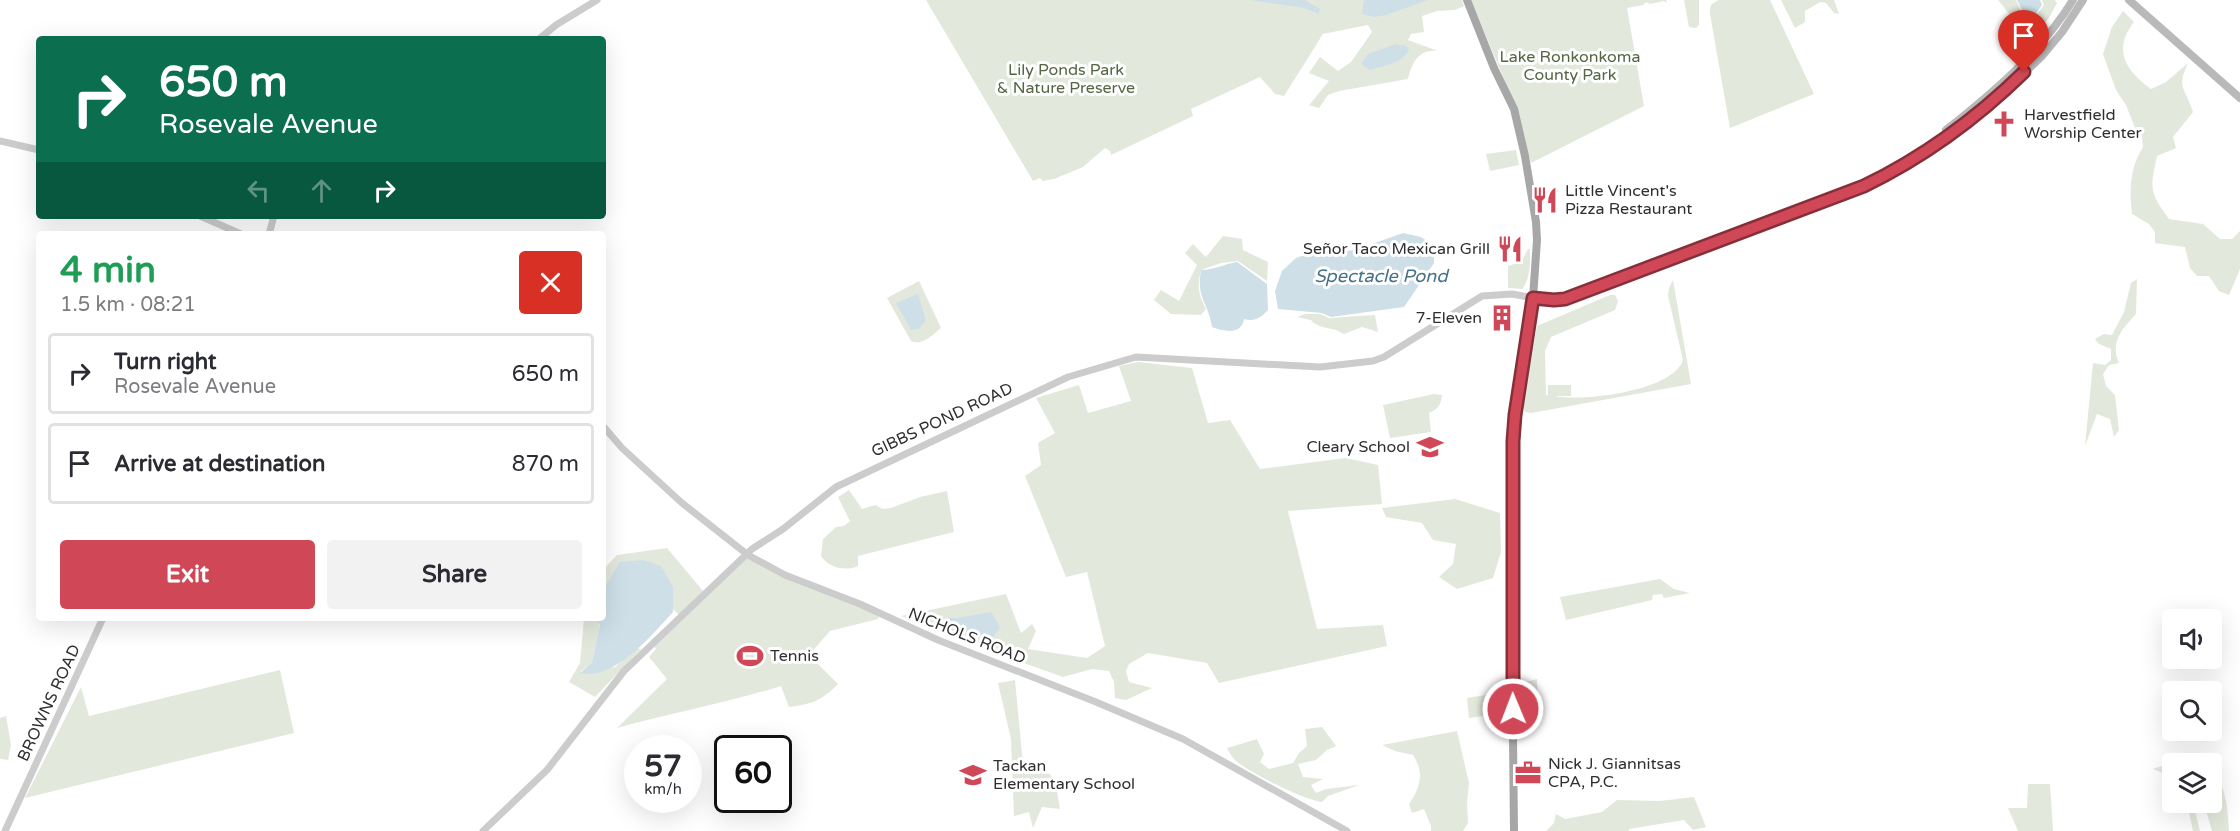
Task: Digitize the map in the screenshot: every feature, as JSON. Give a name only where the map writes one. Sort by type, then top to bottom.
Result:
[{"type":"main road","points":[[1467,0],[1494,68],[1514,109],[1536,222],[1533,298],[1513,441],[1514,831]]},
{"type":"main road","points":[[1923,151],[1929,143],[1988,96],[2036,50],[2073,0]]},
{"type":"main road","points":[[1533,298],[1565,299],[1864,186],[1962,125],[2007,89],[2042,56],[2066,27],[2083,0]]},
{"type":"main road","points":[[2129,0],[2240,98]]},
{"type":"street","points":[[543,36],[564,19],[597,0]]},
{"type":"street","points":[[0,141],[36,149]]},
{"type":"street","points":[[207,219],[234,231]]},
{"type":"street","name":"GIBBS POND ROAD","points":[[483,831],[547,770],[615,680],[752,549],[783,529],[837,487],[1068,377],[1136,357],[1320,367],[1372,362],[1384,357],[1482,296],[1512,294],[1533,298]]},
{"type":"street","name":"NICHOLS ROAD","points":[[606,429],[622,448],[682,503],[748,555],[785,575],[860,604],[938,640],[1183,739],[1347,831]]},
{"type":"street","name":"BROWNS ROAD","points":[[5,831],[102,621]]},
{"type":"green space","name":"Lily Ponds Park & Nature Preserve","points":[[926,0],[1462,0],[1464,6],[1455,10],[1437,11],[1422,16],[1424,32],[1411,34],[1408,40],[1438,51],[1425,52],[1417,58],[1408,79],[1339,91],[1328,95],[1319,108],[1309,105],[1329,81],[1309,73],[1320,57],[1338,71],[1351,62],[1372,32],[1368,25],[1323,34],[1284,96],[1275,94],[1260,77],[1191,109],[1193,116],[1111,155],[1110,151],[1105,148],[1083,167],[1054,179],[1043,181],[1040,178],[1033,181]]},
{"type":"green space","name":"Lake Ronkonkoma County Park","points":[[1471,0],[1666,0],[1667,3],[1664,1],[1650,4],[1646,2],[1643,5],[1627,8],[1644,106],[1531,163],[1511,96]]},
{"type":"green space","points":[[1684,0],[1699,0],[1699,25],[1696,28],[1689,27]]},
{"type":"green space","points":[[1719,0],[1770,0],[1814,94],[1730,128],[1710,14],[1710,8],[1714,2]]},
{"type":"green space","points":[[1781,0],[1834,0],[1839,14],[1834,13],[1826,3],[1820,2],[1805,11],[1805,22],[1795,28]]},
{"type":"green space","points":[[1998,0],[2016,0],[2022,13],[2031,18],[2035,17],[2044,5],[2042,0],[2055,0],[2057,3],[2042,26],[2041,35],[2034,39],[2021,29]]},
{"type":"green space","points":[[2123,11],[2134,22],[2124,42],[2125,59],[2142,82],[2151,89],[2166,82],[2188,63],[2182,83],[2193,112],[2173,137],[2176,148],[2157,156],[2153,189],[2169,219],[2203,224],[2220,239],[2232,239],[2240,231],[2240,269],[2229,295],[2219,291],[2209,276],[2197,276],[2190,268],[2185,247],[2155,243],[2155,232],[2149,224],[2132,214],[2131,179],[2135,163],[2143,147],[2142,136],[2135,128],[2126,105],[2116,90],[2103,54],[2112,27]]},
{"type":"green space","points":[[1516,150],[1519,165],[1490,171],[1486,154]]},
{"type":"green space","points":[[1223,236],[1242,239],[1243,250],[1268,262],[1267,281],[1238,261],[1221,263],[1201,270],[1199,290],[1206,309],[1201,315],[1171,314],[1154,300],[1161,290],[1179,301],[1197,265],[1185,253],[1193,244],[1206,257]]},
{"type":"green space","points":[[1530,249],[1529,270],[1525,285],[1522,289],[1508,288],[1508,266],[1521,262]]},
{"type":"green space","points":[[2137,279],[2136,314],[2122,331],[2117,342],[2119,363],[2109,365],[2103,374],[2106,386],[2115,395],[2119,430],[2114,437],[2110,419],[2097,414],[2085,446],[2093,363],[2105,365],[2111,360],[2111,349],[2099,344],[2095,339],[2104,334],[2112,335],[2124,312],[2131,283]]},
{"type":"green space","points":[[1673,280],[1691,384],[1531,413],[1525,412],[1523,406],[1537,326],[1610,295],[1615,295],[1618,301],[1615,310],[1551,337],[1545,351],[1546,395],[1548,395],[1548,385],[1571,385],[1571,396],[1555,396],[1585,397],[1626,392],[1663,380],[1676,371],[1683,360],[1668,296]]},
{"type":"green space","points":[[919,281],[941,328],[927,339],[915,342],[911,341],[887,298]]},
{"type":"green space","points":[[1305,314],[1320,314],[1329,318],[1375,315],[1378,332],[1362,327],[1344,334],[1318,325],[1311,320],[1297,317]]},
{"type":"green space","points":[[1138,362],[1192,368],[1208,423],[1230,420],[1260,469],[1346,458],[1378,465],[1382,504],[1288,511],[1317,629],[1383,625],[1387,646],[1219,683],[1207,663],[1148,653],[1129,664],[1126,671],[1129,682],[1152,688],[1126,700],[1115,698],[1114,682],[1109,671],[1092,669],[1063,677],[1021,662],[1023,655],[1015,647],[996,650],[901,616],[1006,594],[1021,633],[1032,624],[1036,631],[1028,649],[1087,658],[1105,646],[1087,572],[1066,577],[1025,476],[1041,465],[1038,443],[1055,433],[1036,398],[1079,385],[1088,413],[1131,401],[1119,366]],"holes":[[[927,618],[957,618],[991,640]]]},
{"type":"green space","points":[[1434,394],[1442,395],[1439,406],[1429,413],[1431,432],[1390,438],[1383,405]]},
{"type":"green space","points":[[849,490],[862,509],[875,505],[883,509],[891,508],[920,497],[947,491],[954,532],[858,556],[858,566],[853,568],[832,566],[821,556],[823,539],[836,527],[844,526],[850,521],[838,497]]},
{"type":"green space","points":[[1455,499],[1500,513],[1501,552],[1493,578],[1457,589],[1439,577],[1453,564],[1456,544],[1433,540],[1422,523],[1386,517],[1382,508]]},
{"type":"green space","points":[[667,548],[703,591],[679,615],[673,609],[673,587],[606,586],[606,567],[617,555]]},
{"type":"green space","points":[[748,555],[880,614],[878,619],[830,631],[809,655],[838,684],[821,698],[804,705],[789,707],[781,686],[617,728],[667,679],[649,657],[656,649],[653,645]]},
{"type":"green space","points":[[1660,579],[1674,589],[1690,593],[1664,598],[1662,594],[1653,595],[1652,600],[1566,620],[1560,597]]},
{"type":"green space","points":[[584,621],[597,621],[600,625],[592,662],[580,672],[615,667],[637,648],[641,649],[595,697],[569,682],[580,663]]},
{"type":"green space","points":[[280,670],[294,733],[25,798],[81,687],[89,716]]},
{"type":"green space","points":[[1537,679],[1538,700],[1518,705],[1518,684]]},
{"type":"green space","points":[[1015,680],[1022,755],[1029,772],[1050,774],[1056,786],[1060,809],[1042,807],[1033,828],[1029,812],[1014,816],[1011,739],[998,683]]},
{"type":"green space","points":[[1505,692],[1504,713],[1469,718],[1467,698]]},
{"type":"green space","points":[[6,716],[11,745],[8,760],[0,759],[0,718]]},
{"type":"green space","points":[[1322,727],[1336,746],[1327,750],[1316,760],[1298,764],[1303,777],[1323,779],[1311,785],[1316,793],[1326,789],[1359,785],[1328,796],[1322,802],[1290,791],[1252,771],[1235,760],[1227,748],[1257,739],[1264,754],[1260,762],[1269,769],[1293,763],[1307,746],[1305,729]]},
{"type":"green space","points":[[1457,731],[1469,783],[1468,823],[1463,831],[1431,831],[1424,809],[1412,813],[1409,804],[1420,780],[1417,762],[1413,755],[1382,745]]},
{"type":"green space","points":[[2162,766],[2162,773],[2153,769]]},
{"type":"green space","points":[[2028,784],[2050,784],[2053,831],[2018,831],[2008,808],[2027,808]]},
{"type":"green space","points":[[2222,786],[2227,806],[2229,831],[2212,831],[2207,813],[2222,813]]},
{"type":"green space","points":[[1694,797],[1706,827],[1693,830],[1684,820],[1629,829],[1629,831],[1546,831],[1554,823],[1556,814],[1565,819],[1602,812],[1617,800],[1660,801]]},
{"type":"green space","points":[[2189,813],[2196,813],[2200,831],[2193,831]]},
{"type":"water","points":[[1250,0],[1305,0],[1320,9],[1319,14],[1304,8]]},
{"type":"water","points":[[1364,0],[1428,0],[1374,17],[1362,14]]},
{"type":"water","points":[[2017,0],[2040,0],[2042,5],[2031,17],[2023,12]]},
{"type":"water","points":[[1396,44],[1409,49],[1403,58],[1370,70],[1363,66],[1362,62],[1368,54]]},
{"type":"water","name":"Spectacle Pond","points":[[1403,233],[1421,237],[1434,246],[1434,263],[1404,307],[1331,317],[1322,313],[1278,309],[1275,291],[1282,271],[1296,258],[1321,249],[1335,252],[1355,250]]},
{"type":"water","name":"Spectacle Pond","points":[[1237,262],[1267,284],[1268,310],[1257,319],[1244,319],[1239,328],[1235,330],[1226,331],[1212,327],[1201,294],[1201,270]]},
{"type":"water","points":[[918,294],[926,320],[919,329],[911,330],[896,303]]},
{"type":"water","points":[[643,560],[661,566],[673,587],[673,612],[643,644],[619,663],[593,674],[580,673],[592,662],[600,625],[597,621],[606,621],[606,585],[620,562]]},
{"type":"water","points":[[991,612],[1000,627],[991,640],[925,618],[957,618]]},
{"type":"place","name":"Harvestfield Worship Center","points":[[2004,124]]},
{"type":"place","name":"Little Vincent's Pizza Restaurant","points":[[1545,200]]},
{"type":"place","name":"Señor Taco Mexican Grill","points":[[1510,249]]},
{"type":"place","name":"7-Eleven","points":[[1502,318]]},
{"type":"place","name":"Cleary School","points":[[1430,447]]},
{"type":"place","name":"Tennis","points":[[750,656]]},
{"type":"place","name":"Nick J. Giannitsas CPA, P.C.","points":[[1528,773]]},
{"type":"place","name":"Tackan Elementary School","points":[[973,775]]},
{"type":"route","points":[[1513,709],[1513,441],[1533,298],[1565,299],[1746,231],[1831,196],[1864,186],[1962,125],[2007,89],[2024,72]]}]
